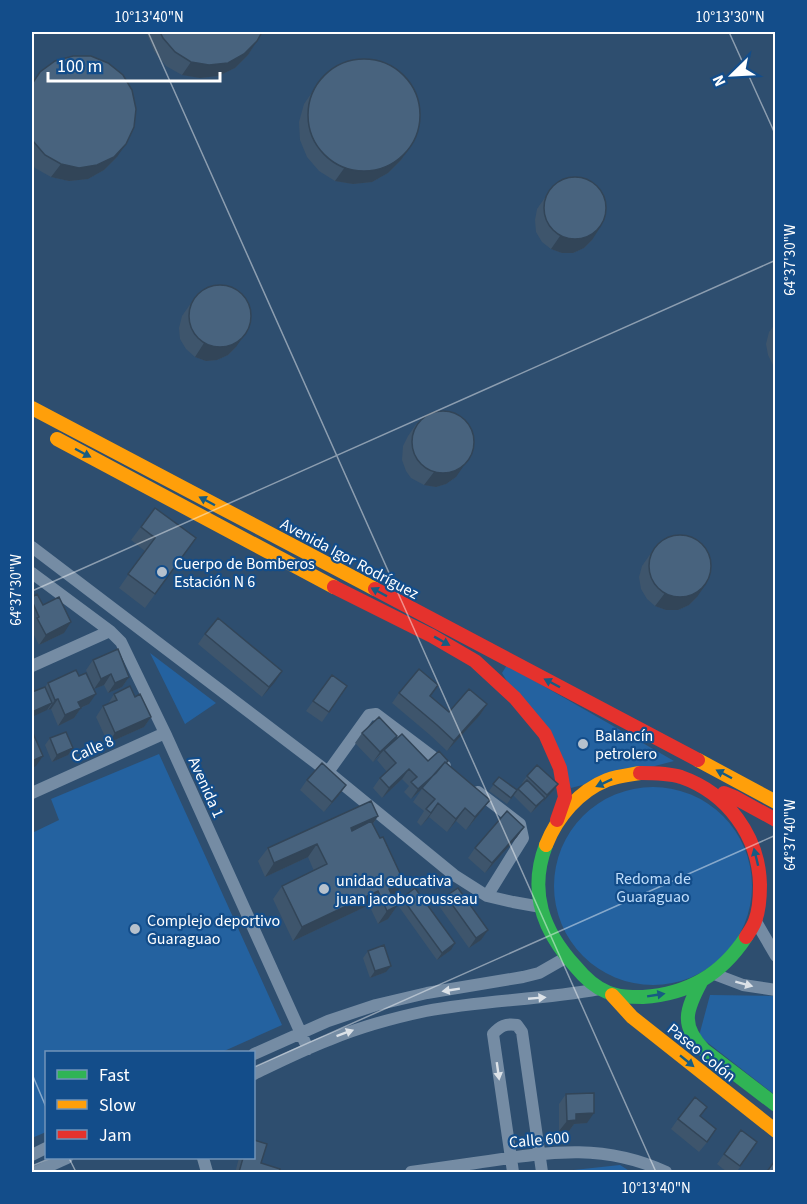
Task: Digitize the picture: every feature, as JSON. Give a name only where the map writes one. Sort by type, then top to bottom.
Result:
[{"type":"main road","name":"Avenida Igor Rodríguez","points":[[32,408],[776,802]]},
{"type":"main road","name":"Avenida Igor Rodríguez","points":[[42,431],[432,636],[474,661],[507,690],[545,734],[560,768],[563,781],[565,797],[557,822]]},
{"type":"main road","name":"Avenida Igor Rodríguez","points":[[654,737],[684,765],[701,785]]},
{"type":"main road","points":[[701,785],[720,798],[734,812],[746,829],[754,848],[759,868],[760,889],[756,915],[742,945],[714,974],[686,989],[653,997],[635,998],[612,995],[599,989],[582,975],[553,939],[541,907],[539,878],[541,858],[547,839],[569,806],[584,793],[620,776],[640,772],[660,773],[680,777],[734,797],[776,820]]},
{"type":"main road","points":[[756,915],[772,897]]},
{"type":"main road","name":"Paseo Colón","points":[[701,982],[687,1013],[692,1036],[703,1051],[776,1105]]},
{"type":"main road","name":"Paseo Colón","points":[[612,995],[632,1017],[776,1131]]},
{"type":"street","points":[[32,547],[328,772],[454,875],[486,896],[541,907]]},
{"type":"street","name":"Avenida 1","points":[[32,573],[110,631],[121,642],[165,733],[308,1049]]},
{"type":"street","points":[[32,666],[110,631]]},
{"type":"street","points":[[328,772],[369,715],[376,714],[520,824],[523,838],[486,896]]},
{"type":"street","name":"Calle 8","points":[[32,793],[165,733]]},
{"type":"street","points":[[756,915],[776,956]]},
{"type":"street","points":[[255,1054],[328,1021],[376,1005],[427,993],[539,973],[567,957]]},
{"type":"street","points":[[714,974],[743,985],[776,990]]},
{"type":"street","points":[[255,1074],[364,1027],[426,1011],[599,989]]},
{"type":"street","points":[[513,1173],[493,1034],[506,1024],[517,1025],[522,1032],[542,1173]]},
{"type":"street","name":"Calle 600","points":[[411,1173],[558,1152],[614,1155],[647,1164],[666,1173]]},
{"type":"street","points":[[36,1173],[65,1159]]},
{"type":"green space","points":[[150,653],[216,703],[185,724]]},
{"type":"green space","points":[[507,665],[674,761],[571,788],[502,673]]},
{"type":"green space","name":"Complejo deportivo Guaraguao","points":[[159,754],[282,1025],[224,1051],[45,1051],[45,1132],[32,1138],[32,833],[59,820],[51,799]]},
{"type":"green space","name":"Redoma de Guaraguao","points":[[643,787],[663,787],[691,794],[716,809],[730,823],[745,848],[752,876],[752,896],[745,924],[730,949],[716,963],[682,981],[663,985],[643,985],[615,978],[590,963],[576,949],[558,915],[554,896],[554,876],[561,848],[576,823],[590,809],[624,791]]},
{"type":"green space","points":[[710,995],[775,996],[775,1095],[699,1036]]},
{"type":"green space","points":[[620,1165],[631,1172],[555,1172]]},
{"type":"building","points":[[160,32],[262,32],[257,41],[244,54],[228,63],[209,65],[191,62],[175,52]]},
{"type":"building","points":[[73,56],[91,56],[108,63],[123,75],[132,90],[136,109],[134,127],[126,144],[114,157],[97,165],[79,168],[61,164],[45,155],[32,138],[32,84],[40,72],[55,61]]},
{"type":"building","points":[[364,59],[385,63],[403,76],[416,94],[420,115],[416,136],[403,154],[385,167],[364,171],[343,167],[325,154],[312,136],[308,115],[312,94],[325,76],[343,63]]},
{"type":"building","points":[[569,177],[581,177],[597,186],[604,196],[606,208],[604,220],[597,230],[581,239],[569,239],[558,234],[549,225],[544,214],[544,202],[549,191],[558,182]]},
{"type":"building","points":[[214,285],[226,285],[242,294],[249,304],[251,316],[249,328],[242,338],[226,347],[214,347],[203,342],[194,333],[189,322],[189,310],[194,299],[203,290]]},
{"type":"building","points":[[443,411],[455,413],[465,420],[472,430],[474,442],[472,454],[465,464],[455,471],[443,473],[431,471],[421,464],[414,454],[412,442],[414,430],[421,420],[431,413]]},
{"type":"building","points":[[155,508],[196,538],[155,594],[128,574],[155,538],[141,527]]},
{"type":"building","points":[[674,535],[686,535],[702,544],[709,554],[711,566],[709,578],[702,588],[686,597],[674,597],[663,592],[654,583],[649,572],[649,560],[654,549],[663,540]]},
{"type":"building","points":[[37,594],[43,605],[59,597],[71,622],[46,635],[37,618],[39,617],[32,601],[32,597]]},
{"type":"building","points":[[218,618],[282,671],[269,687],[205,634]]},
{"type":"building","points":[[118,649],[129,677],[115,683],[111,674],[101,679],[93,660]]},
{"type":"building","points":[[419,669],[438,685],[430,696],[449,712],[469,689],[487,704],[454,741],[399,693]]},
{"type":"building","points":[[76,670],[79,676],[86,673],[96,694],[78,702],[81,708],[65,715],[48,683]]},
{"type":"building","points":[[332,675],[347,686],[329,712],[313,701]]},
{"type":"building","points":[[130,686],[135,697],[140,694],[151,717],[115,733],[103,706],[117,700],[114,694]]},
{"type":"building","points":[[45,687],[52,703],[32,712],[32,692]]},
{"type":"building","points":[[379,717],[397,736],[380,752],[362,733]]},
{"type":"building","points":[[32,731],[43,756],[32,761]]},
{"type":"building","points":[[66,732],[73,748],[57,755],[50,738]]},
{"type":"building","points":[[402,734],[428,761],[439,751],[448,761],[418,789],[411,782],[417,777],[409,769],[389,788],[380,778],[396,763],[384,750]]},
{"type":"building","points":[[445,762],[490,800],[475,817],[465,808],[456,819],[438,803],[431,813],[426,809],[435,799],[422,788]]},
{"type":"building","points":[[322,763],[346,785],[332,802],[307,780]]},
{"type":"building","points":[[537,765],[558,784],[547,795],[527,776]]},
{"type":"building","points":[[499,777],[517,790],[511,798],[493,784]]},
{"type":"building","points":[[527,780],[545,798],[536,806],[518,789]]},
{"type":"building","points":[[371,801],[378,816],[351,828],[352,831],[371,821],[380,838],[383,837],[404,882],[389,889],[397,906],[387,911],[378,891],[302,927],[282,886],[327,864],[317,844],[274,863],[268,848]]},
{"type":"building","points":[[507,811],[524,827],[492,863],[475,848]]},
{"type":"building","points":[[415,888],[455,943],[442,953],[402,898]]},
{"type":"building","points":[[458,888],[488,930],[476,938],[446,896]]},
{"type":"building","points":[[384,945],[391,966],[375,971],[368,951]]},
{"type":"building","points":[[594,1093],[594,1113],[576,1114],[576,1120],[567,1121],[566,1094]]},
{"type":"building","points":[[695,1097],[707,1107],[700,1116],[716,1129],[707,1142],[678,1119]]},
{"type":"building","points":[[741,1130],[757,1142],[740,1166],[724,1154]]},
{"type":"building","points":[[255,1140],[267,1144],[261,1163],[280,1169],[279,1173],[239,1172],[243,1159],[255,1159]]},
{"type":"building","points":[[776,1159],[776,1173],[766,1173]]},
{"type":"traffic: fast","points":[[546,845],[538,879],[539,895],[547,925],[554,939],[578,970],[602,990],[620,996],[643,997],[675,992],[689,987],[726,962],[746,937]]},
{"type":"traffic: fast","points":[[701,982],[689,1009],[691,1033],[704,1050],[776,1105]]},
{"type":"traffic: slow","points":[[32,408],[375,589]]},
{"type":"traffic: slow","points":[[57,439],[334,587]]},
{"type":"traffic: slow","points":[[698,760],[776,802]]},
{"type":"traffic: slow","points":[[546,845],[563,815],[587,791],[607,780],[640,773]]},
{"type":"traffic: slow","points":[[612,995],[632,1017],[776,1131]]},
{"type":"traffic: jam","points":[[334,587],[432,636],[475,661],[515,698],[545,734],[560,768],[565,797],[557,820]]},
{"type":"traffic: jam","points":[[375,589],[698,760]]},
{"type":"traffic: jam","points":[[640,773],[676,776],[698,784],[726,805],[747,834],[754,850],[760,885],[756,917],[746,937]]},
{"type":"traffic: jam","points":[[724,793],[776,820]]},
{"type":"place","name":"Cuerpo de Bomberos Estación N 6","points":[[162,572]]},
{"type":"place","name":"Balancín petrolero","points":[[583,744]]},
{"type":"place","name":"unidad educativa juan jacobo rousseau","points":[[324,889]]},
{"type":"place","name":"Complejo deportivo Guaraguao","points":[[135,929]]}]
